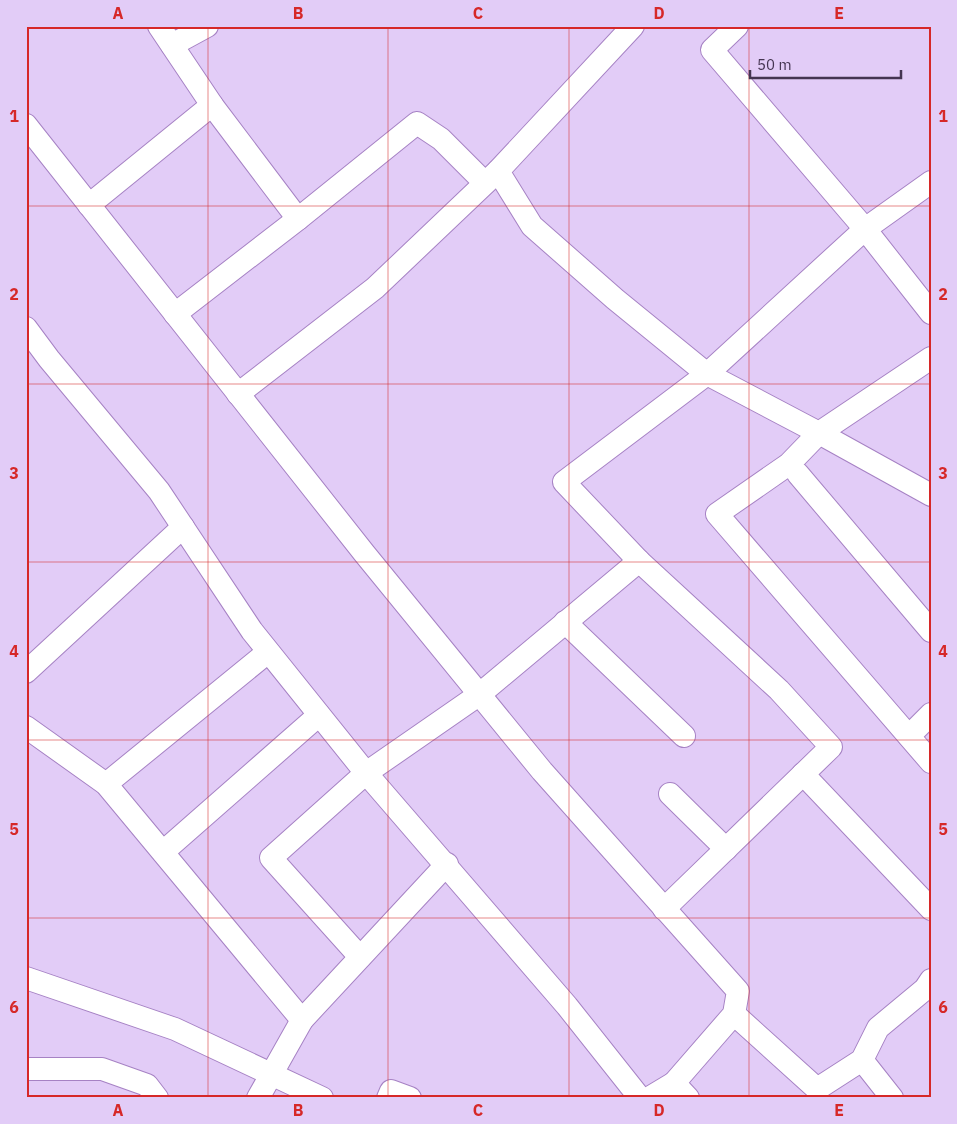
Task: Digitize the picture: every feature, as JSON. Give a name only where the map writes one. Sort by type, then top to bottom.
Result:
[{"type":"street","points":[[159,26],[212,105],[298,219]]},
{"type":"street","points":[[172,45],[207,26]]},
{"type":"street","points":[[737,26],[712,50],[865,229],[931,312]]},
{"type":"street","points":[[238,394],[375,288],[491,177],[628,28]]},
{"type":"street","points":[[89,205],[212,105]]},
{"type":"street","points":[[175,314],[298,219],[417,123],[491,177],[532,226],[615,299],[707,374],[931,495]]},
{"type":"street","points":[[26,125],[238,394],[542,771],[738,991],[734,1014],[681,1090],[650,1098]]},
{"type":"street","points":[[664,909],[831,747],[779,690],[639,560],[564,482],[707,374],[865,229],[931,182]]},
{"type":"street","points":[[26,328],[49,359],[159,492],[268,652],[366,773],[447,864],[567,1006],[640,1098]]},
{"type":"street","points":[[931,358],[819,433],[789,464],[717,514],[931,762]]},
{"type":"street","points":[[798,474],[931,631]]},
{"type":"street","points":[[26,672],[182,527]]},
{"type":"street","points":[[360,957],[271,858],[366,773],[480,694],[639,560]]},
{"type":"street","points":[[565,622],[684,736]]},
{"type":"street","points":[[106,784],[268,652]]},
{"type":"street","points":[[908,736],[931,714]]},
{"type":"street","points":[[163,852],[319,715]]},
{"type":"street","points":[[26,727],[106,784],[302,1020]]},
{"type":"street","points":[[803,774],[931,909]]},
{"type":"street","points":[[670,794],[726,849]]},
{"type":"street","points":[[258,1098],[302,1020],[447,864]]},
{"type":"street","points":[[26,978],[175,1029],[273,1073],[322,1098]]},
{"type":"street","points":[[734,1014],[817,1088],[862,1060],[878,1028],[929,987]]},
{"type":"street","points":[[862,1060],[892,1098]]},
{"type":"street","points":[[26,1068],[102,1070],[147,1086],[157,1098]]},
{"type":"street","points":[[388,1098],[391,1091],[410,1098]]}]
